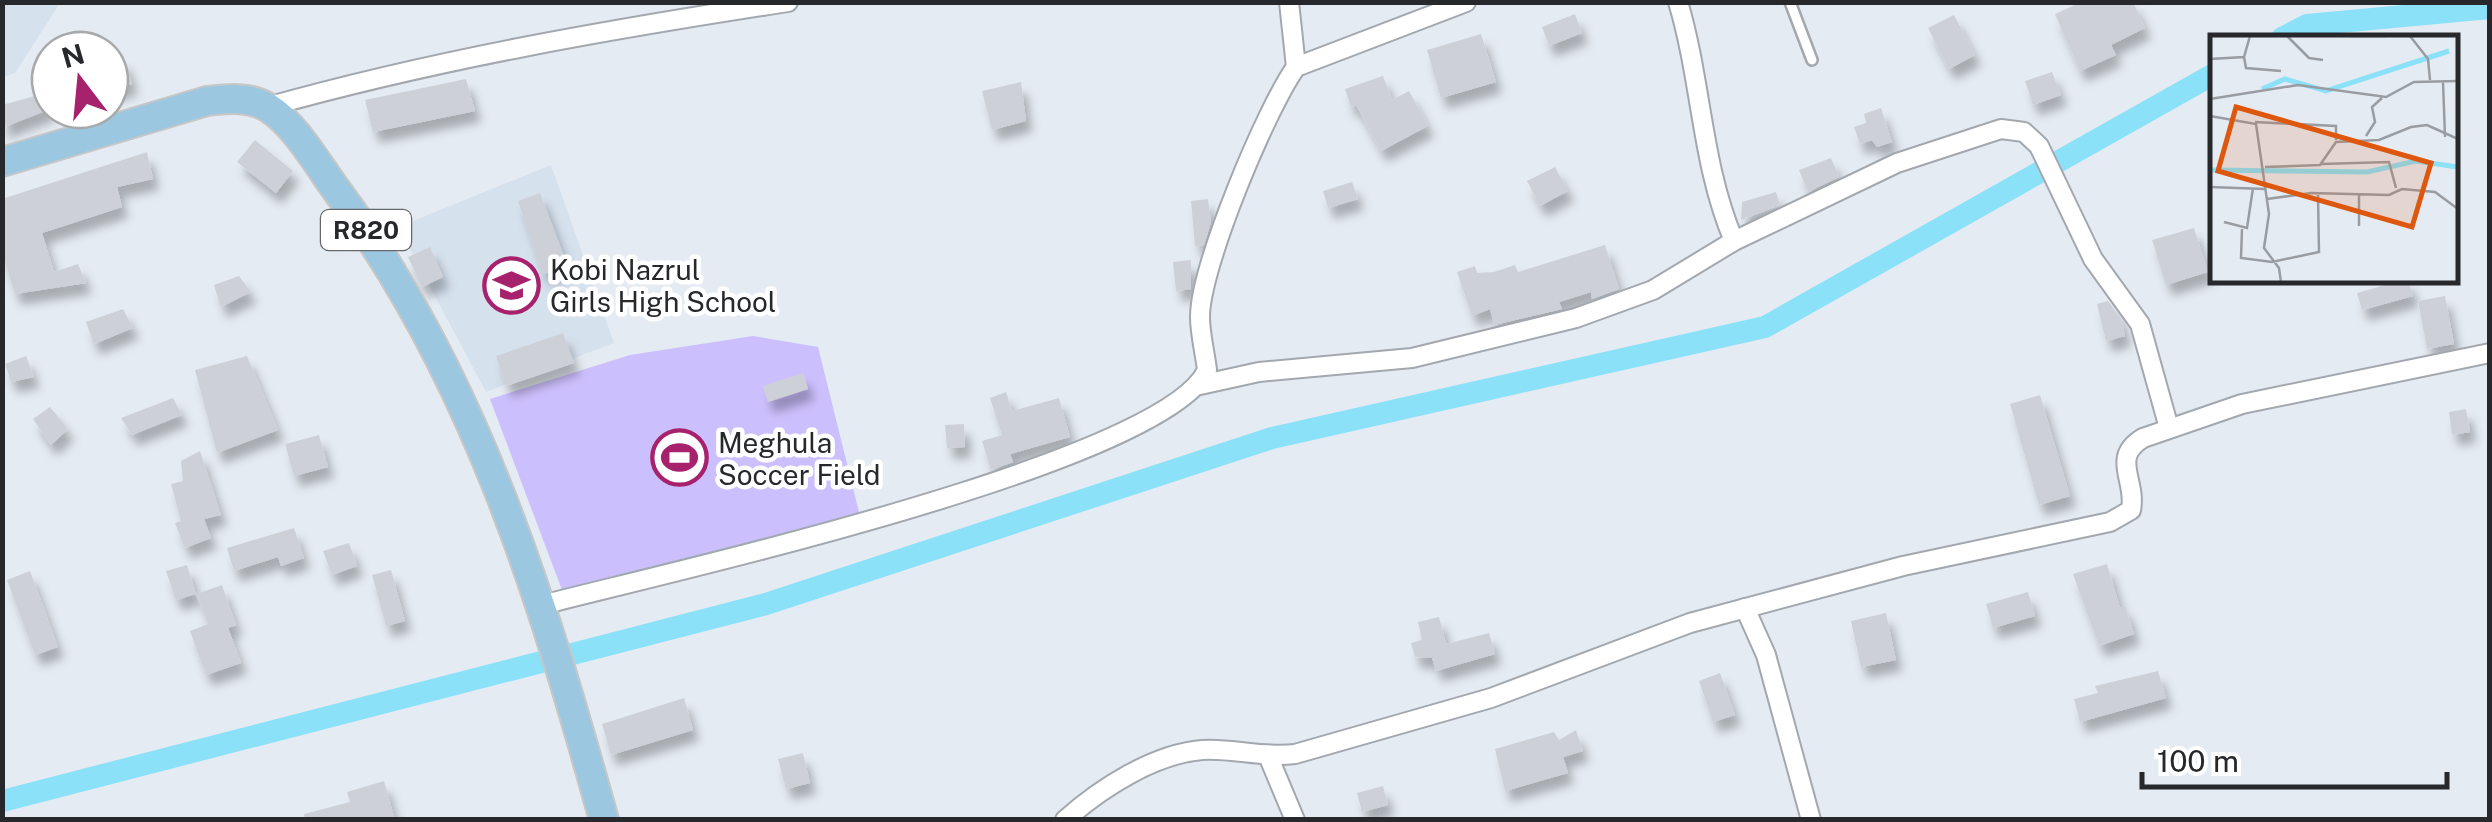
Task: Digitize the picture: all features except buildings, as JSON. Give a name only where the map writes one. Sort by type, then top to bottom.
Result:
[{"type":"main road","points":[[2,162],[207,100],[242,98],[266,107]]},
{"type":"main road","name":"R820","points":[[266,107],[288,126],[378,247],[450,371],[545,614],[604,820]]},
{"type":"street","points":[[266,107],[401,69],[624,27],[788,2]]},
{"type":"street","points":[[545,614],[955,496],[1094,444],[1189,398],[1207,370],[1200,319],[1213,256],[1262,132],[1296,67],[1289,2]]},
{"type":"street","points":[[1296,67],[1466,2]]},
{"type":"street","points":[[1678,2],[1701,107],[1704,145],[1720,208],[1734,241]]},
{"type":"street","points":[[1200,385],[1259,372],[1412,358],[1576,318],[1653,290],[1734,241],[1897,163],[2001,129],[2024,132],[2038,146],[2093,259],[2140,324],[2169,428]]},
{"type":"street","points":[[1065,820],[1144,767],[1170,758],[1199,750],[1269,758],[1450,711],[1523,687],[1617,647],[1745,608],[1903,566],[2124,517],[2133,499],[2124,458],[2130,446],[2169,428],[2242,404],[2490,353]]},
{"type":"street","points":[[1745,608],[1766,655],[1811,820]]},
{"type":"street","points":[[1269,758],[1295,820]]},
{"type":"lane","points":[[1790,2],[1812,60]]},
{"type":"shaded area","points":[[3,2],[60,3],[43,30],[30,30],[30,50],[15,73],[3,77]]},
{"type":"shaded area","name":"Kobi Nazrul Girls High School","points":[[551,165],[614,343],[486,392],[398,227]]},
{"type":"shaded area","name":"Meghula Soccer Field","points":[[753,336],[818,347],[860,516],[562,590],[490,399],[630,355]]},
{"type":"waterway","points":[[2288,35],[2307,25],[2490,8]]},
{"type":"waterway","points":[[2,801],[766,604],[1272,438],[1765,327],[2210,76]]},
{"type":"place","name":"Kobi Nazrul Girls High School","points":[[511,285]]},
{"type":"place","name":"Meghula Soccer Field","points":[[679,458]]}]
